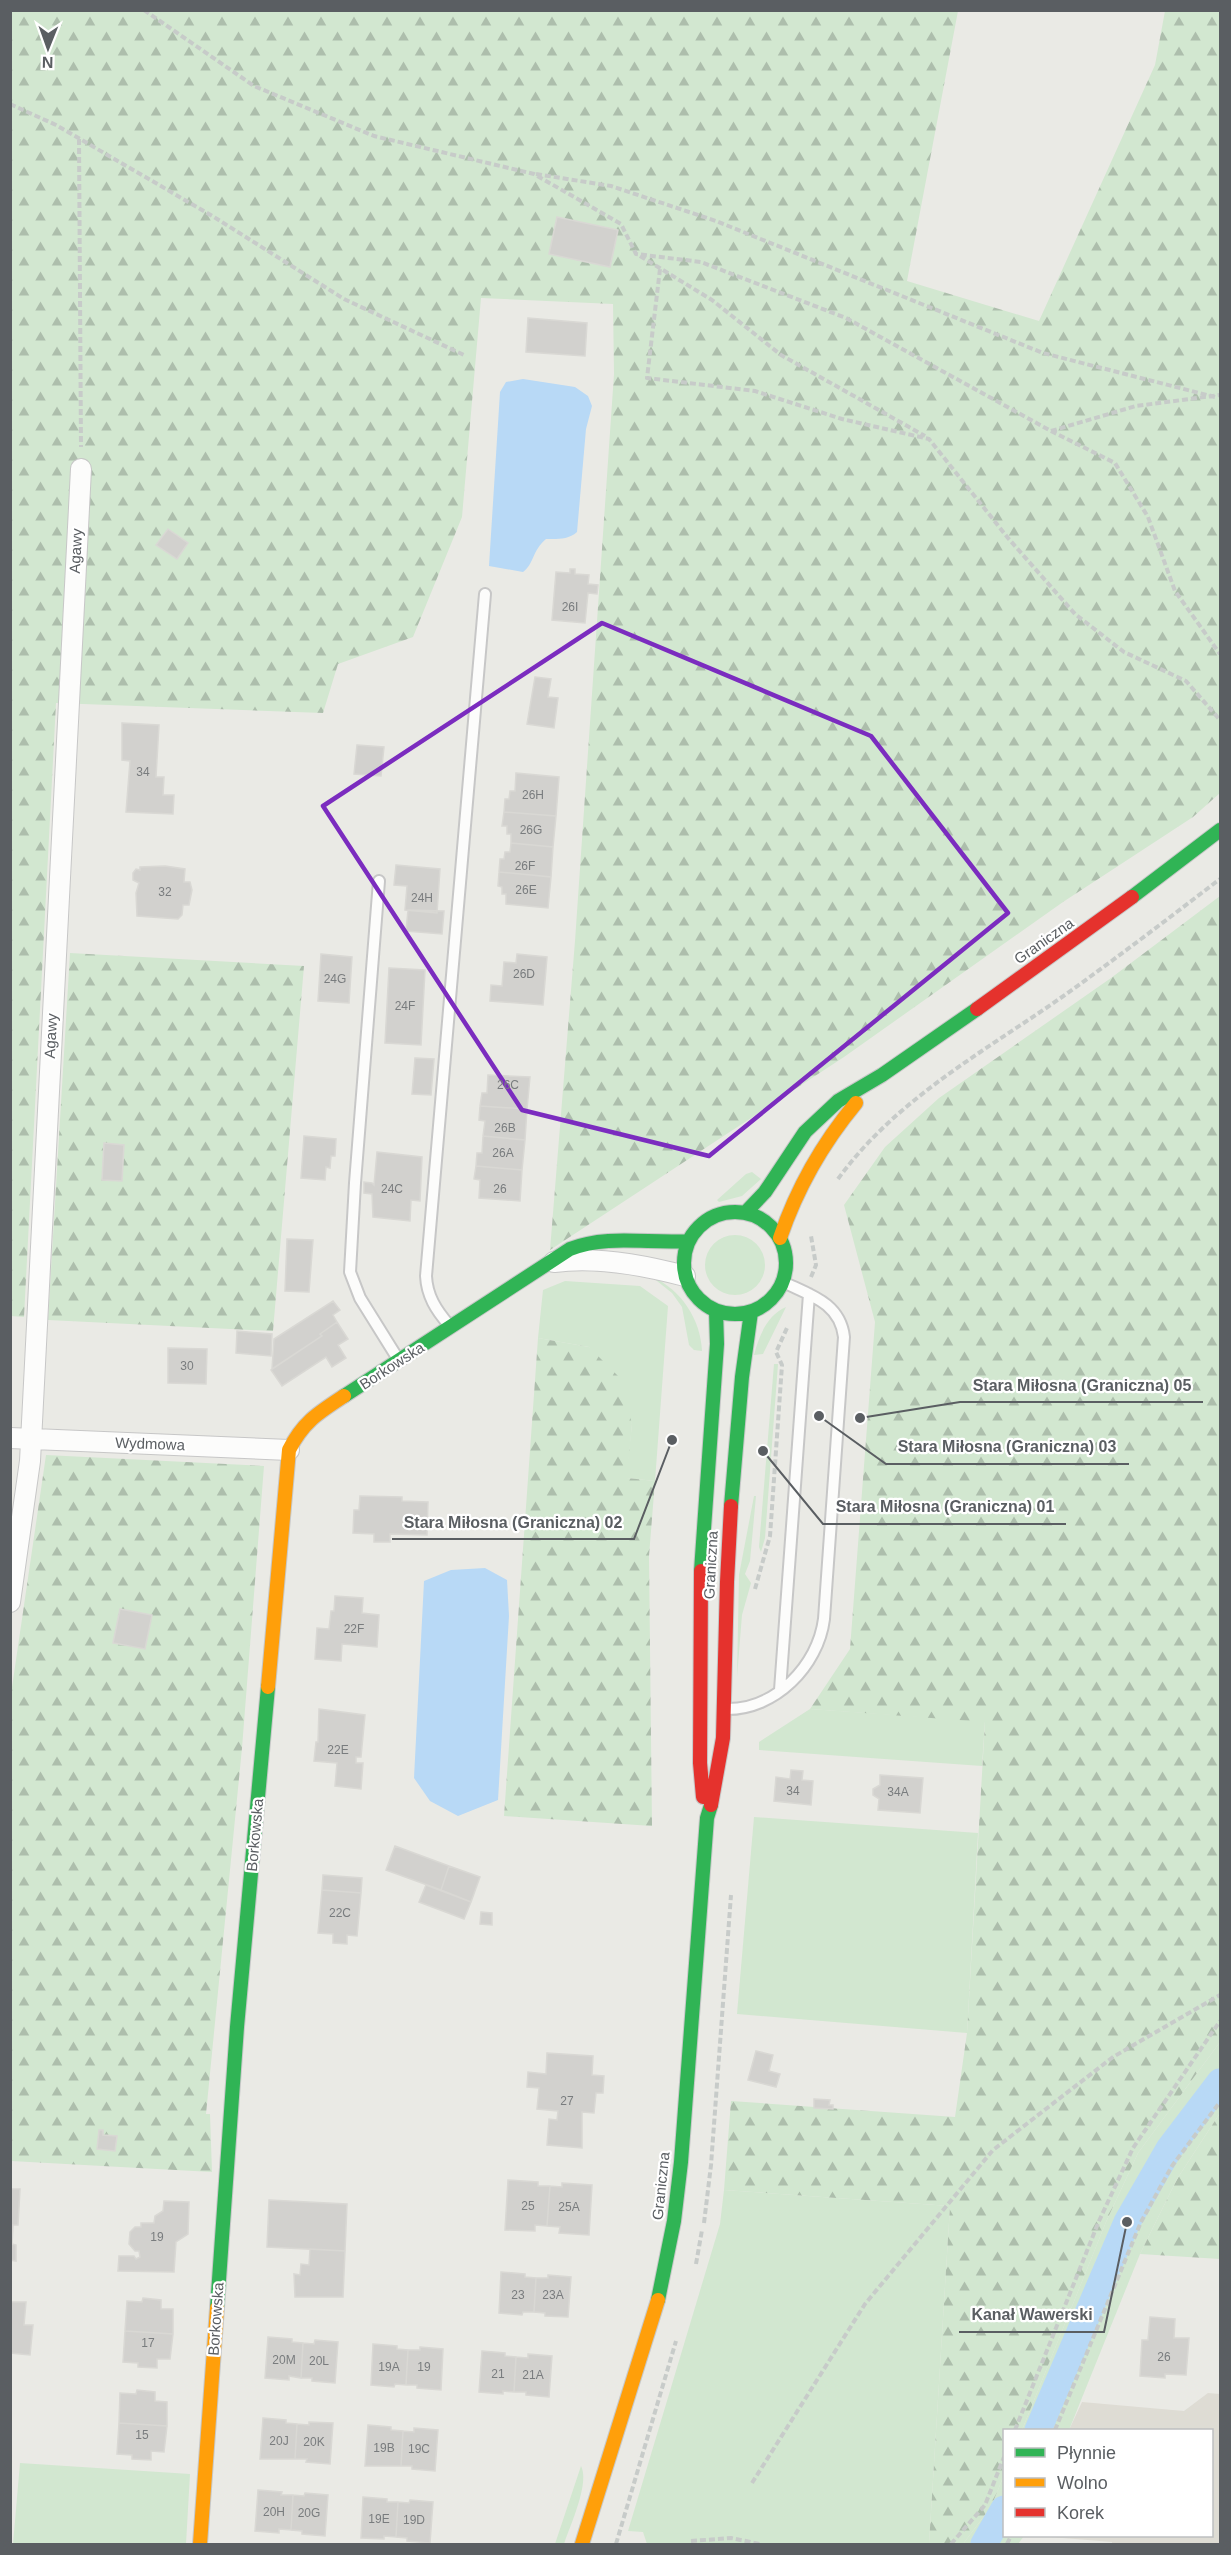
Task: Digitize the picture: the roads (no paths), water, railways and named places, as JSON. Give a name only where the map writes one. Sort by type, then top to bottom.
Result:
[{"type":"street","name":"Agawy","points":[[10,1602],[30,1461],[81,469]]},
{"type":"street","name":"Graniczna","points":[[745,1213],[765,1192],[792,1150],[815,1121],[850,1093],[882,1075],[1075,940],[1221,830]]},
{"type":"street","name":"Graniczna","points":[[780,1238],[797,1191],[814,1161],[845,1116],[882,1075]]},
{"type":"street","points":[[728,1213],[745,1213],[761,1219],[780,1238],[786,1255],[783,1282],[774,1298],[751,1312],[734,1315],[716,1311],[696,1297],[685,1276],[684,1258],[689,1241],[698,1227],[712,1218],[728,1213]]},
{"type":"street","name":"Borkowska","points":[[200,2544],[237,2027],[289,1450],[305,1422],[570,1249],[602,1239],[654,1243],[689,1241]]},
{"type":"street","points":[[551,1263],[599,1262],[651,1267],[685,1276]]},
{"type":"street","name":"Graniczna","points":[[707,1818],[701,1784],[699,1577],[717,1350],[716,1311]]},
{"type":"street","name":"Graniczna","points":[[582,2544],[653,2317],[674,2221],[681,2162],[707,1818],[719,1772],[726,1709],[728,1543],[744,1352],[751,1312]]},
{"type":"street","name":"Wydmowa","points":[[10,1438],[289,1450]]},
{"type":"lane","points":[[451,1327],[437,1311],[429,1294],[426,1275],[485,594]]},
{"type":"lane","points":[[379,881],[354,1183],[350,1272],[360,1298],[400,1362]]},
{"type":"lane","points":[[700,1700],[726,1709],[745,1709],[755,1705],[780,1690],[808,1664],[818,1647],[823,1628],[844,1350],[843,1330],[838,1317],[829,1306],[783,1282]]},
{"type":"lane","points":[[780,1690],[809,1294]]},
{"type":"water","points":[[523,379],[575,387],[588,396],[592,406],[586,429],[577,532],[566,538],[546,539],[523,572],[489,566],[500,392],[506,382]]},
{"type":"water","points":[[485,1568],[507,1580],[509,1616],[498,1800],[458,1816],[430,1801],[414,1778],[424,1581],[451,1570]]},
{"type":"waterway","points":[[1038,2429],[1127,2222],[1169,2149],[1220,2082]]},
{"type":"waterway","points":[[984,2544],[1003,2511]]},
{"type":"place","name":"Stara Miłosna (Graniczna) 03","points":[[819,1416]]},
{"type":"place","name":"Stara Miłosna (Graniczna) 05","points":[[860,1418]]},
{"type":"place","name":"Stara Miłosna (Graniczna) 02","points":[[672,1440]]},
{"type":"place","name":"Stara Miłosna (Graniczna) 01","points":[[763,1451]]},
{"type":"place","name":"Kanał Wawerski","points":[[1127,2222]]}]
